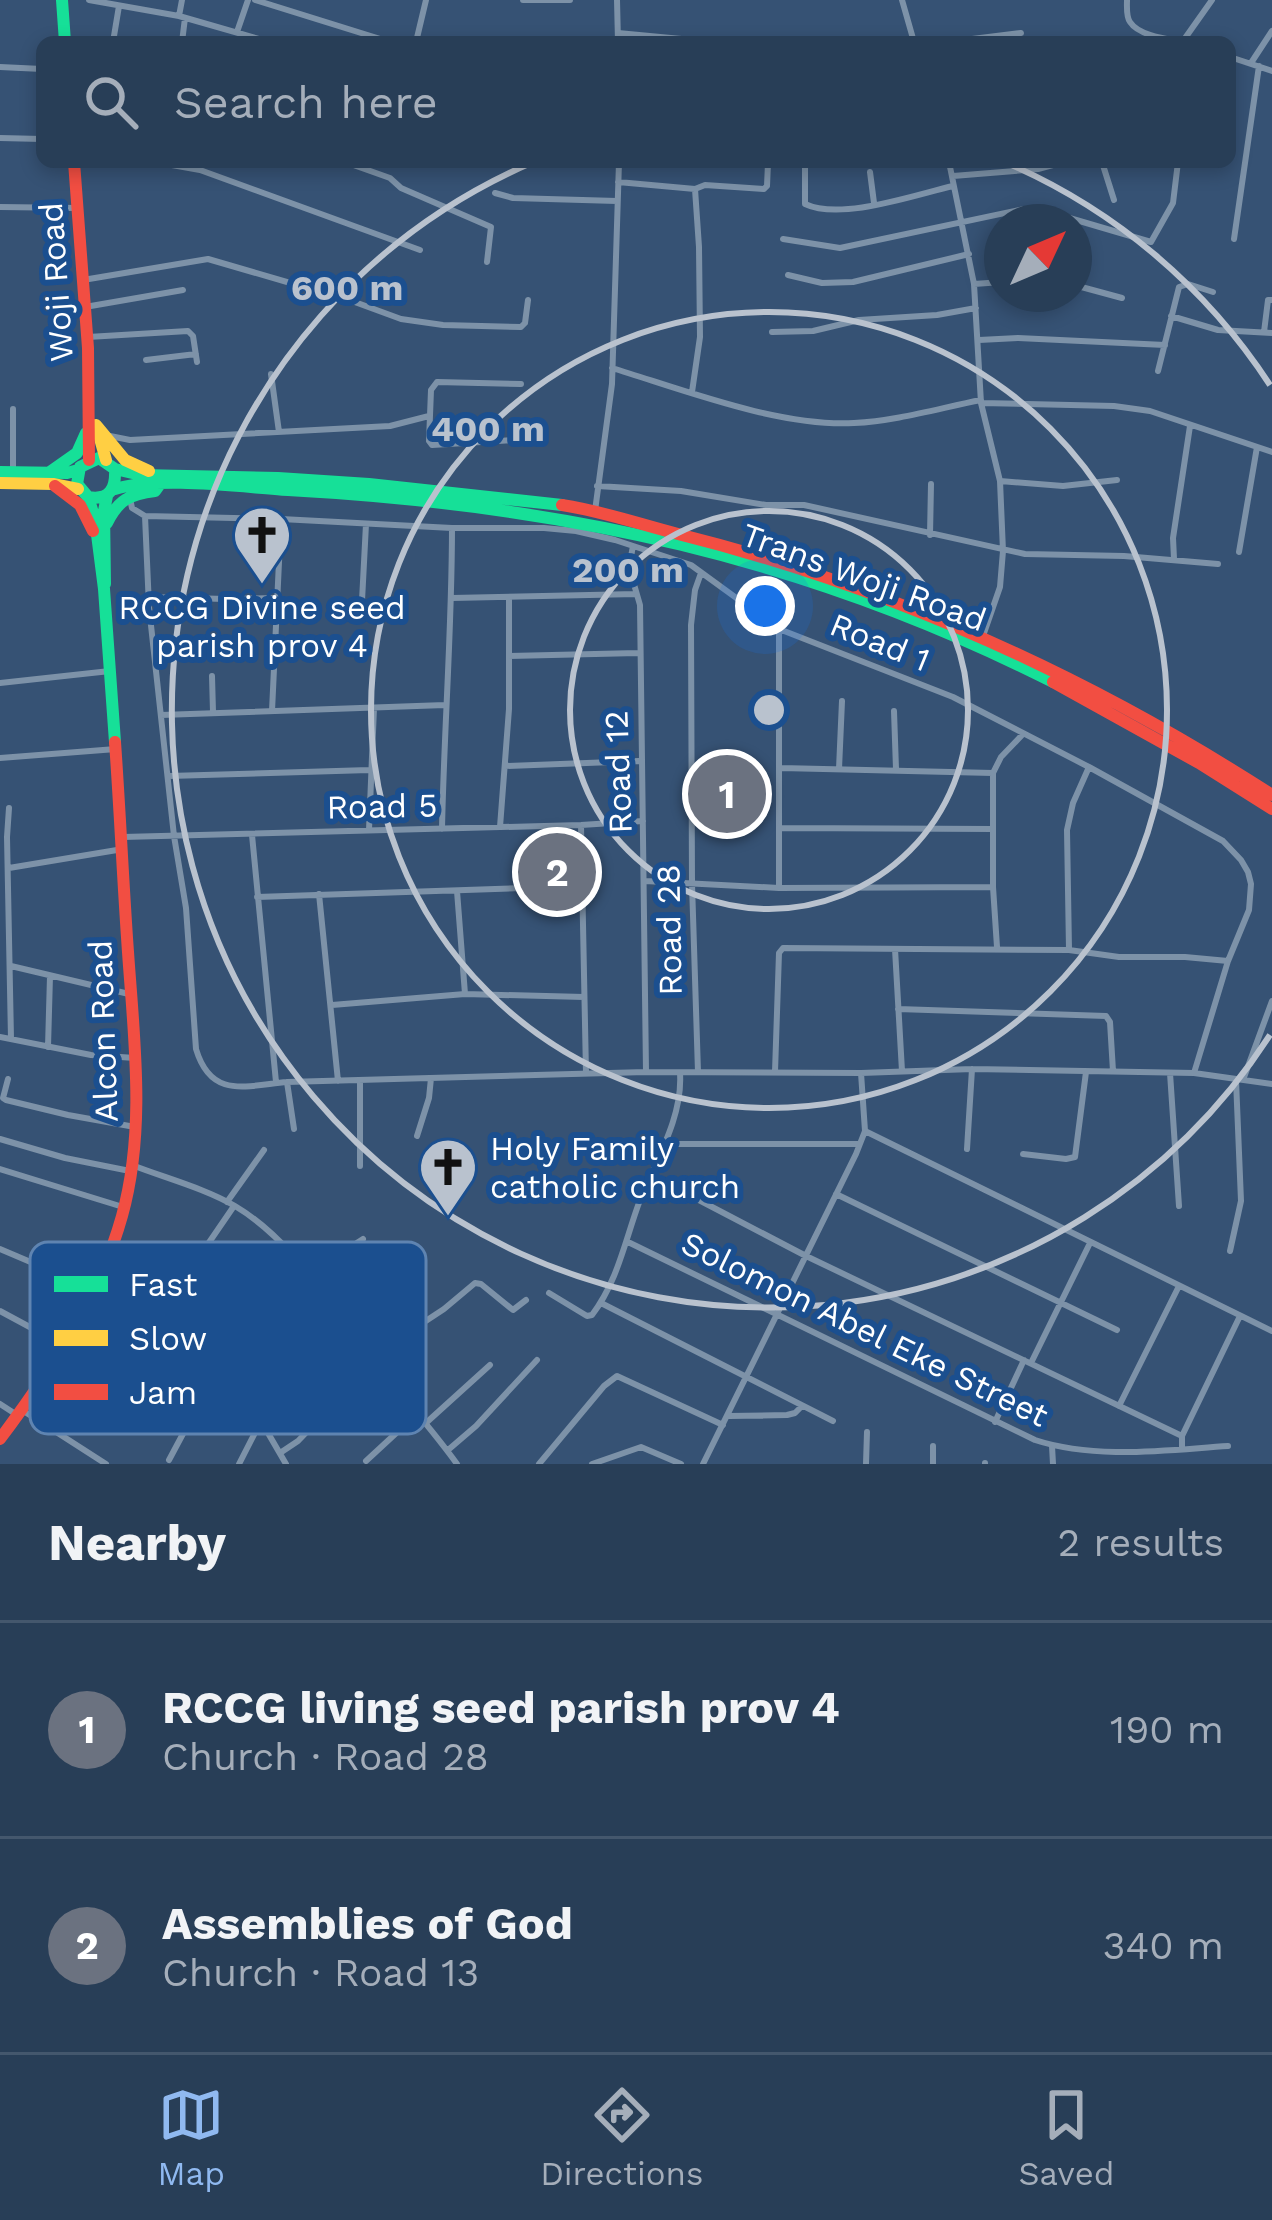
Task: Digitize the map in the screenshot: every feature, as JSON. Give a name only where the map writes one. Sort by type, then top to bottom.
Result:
[{"type":"main road","points":[[62,0],[65,36]]},
{"type":"main road","name":"Woji Road","points":[[75,168],[96,427],[83,465]]},
{"type":"main road","points":[[96,427],[117,476],[100,532]]},
{"type":"main road","points":[[49,478],[77,453],[96,427]]},
{"type":"main road","points":[[96,427],[130,464],[160,480],[155,491],[129,494],[118,502],[100,532]]},
{"type":"main road","points":[[0,483],[49,478],[83,465],[110,464]]},
{"type":"main road","name":"Trans Woji Road","points":[[110,464],[126,473],[160,480],[348,492],[551,515],[644,533],[761,566],[983,648],[1113,707],[1272,795]]},
{"type":"main road","points":[[83,465],[76,483],[100,532]]},
{"type":"main road","points":[[6,472],[49,478],[97,499],[111,493]]},
{"type":"main road","points":[[49,478],[80,505],[100,532]]},
{"type":"main road","name":"Trans Woji Road","points":[[111,493],[126,485],[160,480],[310,478],[595,511],[795,565],[982,637],[1062,673],[1113,707]]},
{"type":"main road","name":"Alcon Road","points":[[100,532],[107,574],[104,589],[135,1058],[131,1168],[111,1242]]},
{"type":"main road","name":"Trans Woji Road","points":[[1171,739],[1272,808]]},
{"type":"main road","name":"Alcon Road","points":[[0,1439],[30,1398]]},
{"type":"street","points":[[88,0],[182,17],[243,36]]},
{"type":"street","points":[[182,0],[182,36]]},
{"type":"street","points":[[237,32],[252,0],[370,36]]},
{"type":"street","points":[[417,36],[426,0]]},
{"type":"street","points":[[523,0],[571,0]]},
{"type":"street","points":[[617,0],[618,36]]},
{"type":"street","points":[[902,0],[912,36]]},
{"type":"street","points":[[1127,0],[1127,19],[1134,27],[1163,36]]},
{"type":"street","points":[[1187,36],[1212,0]]},
{"type":"street","points":[[113,3],[113,36]]},
{"type":"street","points":[[1234,239],[1255,64],[1272,31]]},
{"type":"street","points":[[997,36],[1021,33]]},
{"type":"street","points":[[1236,59],[1272,71]]},
{"type":"street","points":[[0,67],[36,69]]},
{"type":"street","points":[[0,138],[36,139]]},
{"type":"street","points":[[189,168],[419,250]]},
{"type":"street","points":[[368,168],[400,188],[491,227],[488,262]]},
{"type":"street","points":[[595,511],[611,400],[619,168]]},
{"type":"street","points":[[618,182],[764,189],[768,168]]},
{"type":"street","points":[[805,168],[806,206],[844,209],[953,186]]},
{"type":"street","points":[[950,168],[974,284],[981,402],[1000,481],[1004,551],[1000,587],[982,637]]},
{"type":"street","points":[[952,176],[1042,168]]},
{"type":"street","points":[[1104,168],[1114,200]]},
{"type":"street","points":[[783,239],[840,248],[1024,209],[1149,242],[1173,203],[1177,168]]},
{"type":"street","points":[[870,172],[874,203]]},
{"type":"street","points":[[692,392],[700,337],[695,189]]},
{"type":"street","points":[[495,193],[513,198],[617,201]]},
{"type":"street","points":[[0,206],[78,208]]},
{"type":"street","points":[[788,275],[822,284],[853,282],[969,254]]},
{"type":"street","points":[[83,280],[208,259],[401,320],[443,326],[521,327],[528,300]]},
{"type":"street","points":[[974,284],[984,283]]},
{"type":"street","points":[[1158,371],[1177,290],[1182,284],[1213,292]]},
{"type":"street","points":[[85,307],[183,290]]},
{"type":"street","points":[[1092,290],[1122,298]]},
{"type":"street","points":[[1171,316],[1232,332],[1268,333],[1265,306],[1272,300]]},
{"type":"street","points":[[772,332],[813,331],[859,320],[976,308]]},
{"type":"street","points":[[88,337],[188,331],[193,336],[196,358],[146,360]]},
{"type":"street","points":[[979,340],[1165,345]]},
{"type":"street","points":[[612,368],[767,413],[846,424],[981,402],[1114,406],[1150,411],[1272,452]]},
{"type":"street","points":[[271,374],[279,432]]},
{"type":"street","points":[[513,440],[437,447],[429,441],[431,390],[434,382],[521,384]]},
{"type":"street","points":[[6,472],[13,410]]},
{"type":"street","points":[[96,427],[130,440],[390,427],[429,416]]},
{"type":"street","points":[[1174,559],[1175,518],[1190,426]]},
{"type":"street","points":[[1240,552],[1257,447]]},
{"type":"street","points":[[1000,481],[1063,486],[1117,480]]},
{"type":"street","points":[[930,535],[931,484]]},
{"type":"street","points":[[597,486],[804,505],[1004,551],[1218,564]]},
{"type":"street","points":[[129,494],[132,508],[145,516],[148,597],[186,908],[196,1049],[206,1073],[224,1086],[586,1073],[972,1069],[1194,1073],[1272,1084]]},
{"type":"street","name":"Road 1","points":[[145,516],[452,529],[544,528],[633,546],[691,565],[779,629],[952,697],[1088,767],[1222,841],[1246,866],[1251,884],[1249,910],[1194,1073]]},
{"type":"street","points":[[272,711],[281,519]]},
{"type":"street","points":[[361,620],[366,524]]},
{"type":"street","points":[[442,829],[452,529]]},
{"type":"street","name":"Road 12","points":[[633,546],[629,567],[640,605],[646,1072]]},
{"type":"street","name":"Road 28","points":[[698,1072],[692,625],[701,573]]},
{"type":"street","points":[[452,598],[636,594]]},
{"type":"street","points":[[148,597],[276,598]]},
{"type":"street","points":[[500,827],[509,598]]},
{"type":"street","points":[[779,629],[779,888]]},
{"type":"street","points":[[509,656],[639,653]]},
{"type":"street","points":[[0,683],[111,671]]},
{"type":"street","points":[[212,676],[213,712]]},
{"type":"street","points":[[839,769],[842,701]]},
{"type":"street","points":[[161,715],[445,705]]},
{"type":"street","points":[[369,830],[374,708]]},
{"type":"street","points":[[894,711],[896,769]]},
{"type":"street","points":[[997,949],[993,773],[1000,757],[1023,734]]},
{"type":"street","points":[[0,758],[117,749]]},
{"type":"street","points":[[505,766],[640,761]]},
{"type":"street","points":[[1069,950],[1067,830],[1072,803],[1088,767]]},
{"type":"street","points":[[781,768],[993,773]]},
{"type":"street","points":[[168,776],[369,770]]},
{"type":"street","points":[[9,808],[11,1040]]},
{"type":"street","name":"Road 5","points":[[6,862],[174,836],[643,820]]},
{"type":"street","points":[[581,825],[586,1073]]},
{"type":"street","points":[[779,828],[993,829]]},
{"type":"street","points":[[253,835],[276,1083]]},
{"type":"street","points":[[645,880],[779,888],[993,887]]},
{"type":"street","points":[[257,897],[582,886]]},
{"type":"street","points":[[457,891],[465,994]]},
{"type":"street","points":[[320,894],[338,1082]]},
{"type":"street","points":[[895,949],[902,1071]]},
{"type":"street","points":[[775,1072],[780,950],[1069,950],[1228,961]]},
{"type":"street","points":[[10,965],[131,994]]},
{"type":"street","points":[[48,1047],[50,976]]},
{"type":"street","points":[[332,1005],[465,994],[584,997]]},
{"type":"street","points":[[0,996],[12,996]]},
{"type":"street","points":[[1230,1251],[1241,1201],[1239,1080],[1272,1000]]},
{"type":"street","points":[[898,1009],[1106,1016],[1113,1071]]},
{"type":"street","points":[[0,1037],[91,1055],[135,1058]]},
{"type":"street","points":[[967,1149],[972,1069]]},
{"type":"street","points":[[1023,1154],[1075,1157],[1086,1072]]},
{"type":"street","points":[[549,1293],[587,1316],[601,1304],[680,1098],[680,1073]]},
{"type":"street","points":[[703,1464],[860,1144],[865,1131],[862,1073]]},
{"type":"street","points":[[1170,1073],[1179,1206]]},
{"type":"street","points":[[417,1136],[430,1078]]},
{"type":"street","points":[[8,1079],[6,1100],[135,1127]]},
{"type":"street","points":[[360,1080],[360,1166]]},
{"type":"street","points":[[287,1082],[294,1129]]},
{"type":"street","points":[[865,1131],[1272,1330]]},
{"type":"street","points":[[0,1139],[65,1158],[131,1168],[231,1204],[281,1242]]},
{"type":"street","points":[[663,1144],[860,1144]]},
{"type":"street","points":[[207,1242],[263,1150]]},
{"type":"street","points":[[0,1169],[124,1208]]},
{"type":"street","points":[[651,1175],[806,1256],[1182,1436]]},
{"type":"street","points":[[836,1194],[1117,1330]]},
{"type":"street","points":[[358,1242],[363,1239]]},
{"type":"street","name":"Solomon Abel Eke Street","points":[[628,1242],[1052,1446],[1114,1451],[1228,1446]]},
{"type":"street","points":[[995,1422],[1090,1243]]},
{"type":"street","points":[[0,1249],[30,1261]]},
{"type":"street","points":[[426,1322],[475,1283],[513,1310],[526,1300]]},
{"type":"street","points":[[1118,1406],[1179,1286]]},
{"type":"street","points":[[601,1304],[833,1420]]},
{"type":"street","points":[[0,1311],[30,1327]]},
{"type":"street","points":[[1182,1449],[1182,1436],[1241,1315]]},
{"type":"street","points":[[440,1464],[452,1457],[537,1360]]},
{"type":"street","points":[[452,1457],[427,1422],[490,1365]]},
{"type":"street","points":[[539,1464],[616,1376],[723,1425]]},
{"type":"street","points":[[0,1404],[30,1419]]},
{"type":"street","points":[[729,1416],[788,1415],[802,1406]]},
{"type":"street","points":[[866,1464],[867,1432]]},
{"type":"street","points":[[55,1434],[106,1464]]},
{"type":"street","points":[[169,1460],[183,1434]]},
{"type":"street","points":[[239,1464],[254,1434]]},
{"type":"street","points":[[269,1434],[286,1464]]},
{"type":"street","points":[[280,1453],[304,1434]]},
{"type":"street","points":[[366,1461],[395,1434]]},
{"type":"street","points":[[933,1446],[933,1464]]},
{"type":"street","points":[[1052,1446],[1053,1464]]},
{"type":"street","points":[[592,1464],[641,1447],[681,1464]]},
{"type":"street","points":[[1114,1451],[1115,1464]]},
{"type":"traffic: fast","points":[[62,0],[65,36]]},
{"type":"traffic: fast","points":[[50,472],[77,453],[86,433]]},
{"type":"traffic: fast","points":[[115,469],[113,487],[102,497],[88,497],[77,484],[80,467],[99,458],[115,469],[141,475],[369,484],[562,505]]},
{"type":"traffic: fast","points":[[0,472],[78,470]]},
{"type":"traffic: fast","points":[[115,489],[176,483],[390,497],[586,524],[775,570],[868,601],[1053,682]]},
{"type":"traffic: fast","points":[[107,523],[126,500],[155,491],[160,484]]},
{"type":"traffic: fast","points":[[105,584],[107,496]]},
{"type":"traffic: fast","points":[[88,497],[104,589],[115,742]]},
{"type":"traffic: slow","points":[[96,425],[125,460],[149,471]]},
{"type":"traffic: slow","points":[[97,428],[106,460]]},
{"type":"traffic: slow","points":[[0,483],[78,489]]},
{"type":"traffic: jam","points":[[74,168],[88,348],[89,460]]},
{"type":"traffic: jam","points":[[55,486],[80,505],[93,531]]},
{"type":"traffic: jam","points":[[562,505],[757,556],[911,608],[1132,711],[1272,795]]},
{"type":"traffic: jam","points":[[1053,682],[1272,809]]},
{"type":"traffic: jam","points":[[113,1242],[129,1184],[136,1118],[115,742]]},
{"type":"traffic: jam","points":[[0,1439],[30,1396]]},
{"type":"place","name":"RCCG Divine seed parish prov 4","points":[[262,586]]},
{"type":"place","name":"RCCG living seed parish prov 4","points":[[727,794]]},
{"type":"place","name":"Assemblies of God","points":[[557,872]]},
{"type":"place","name":"Holy Family catholic church","points":[[448,1218]]}]
